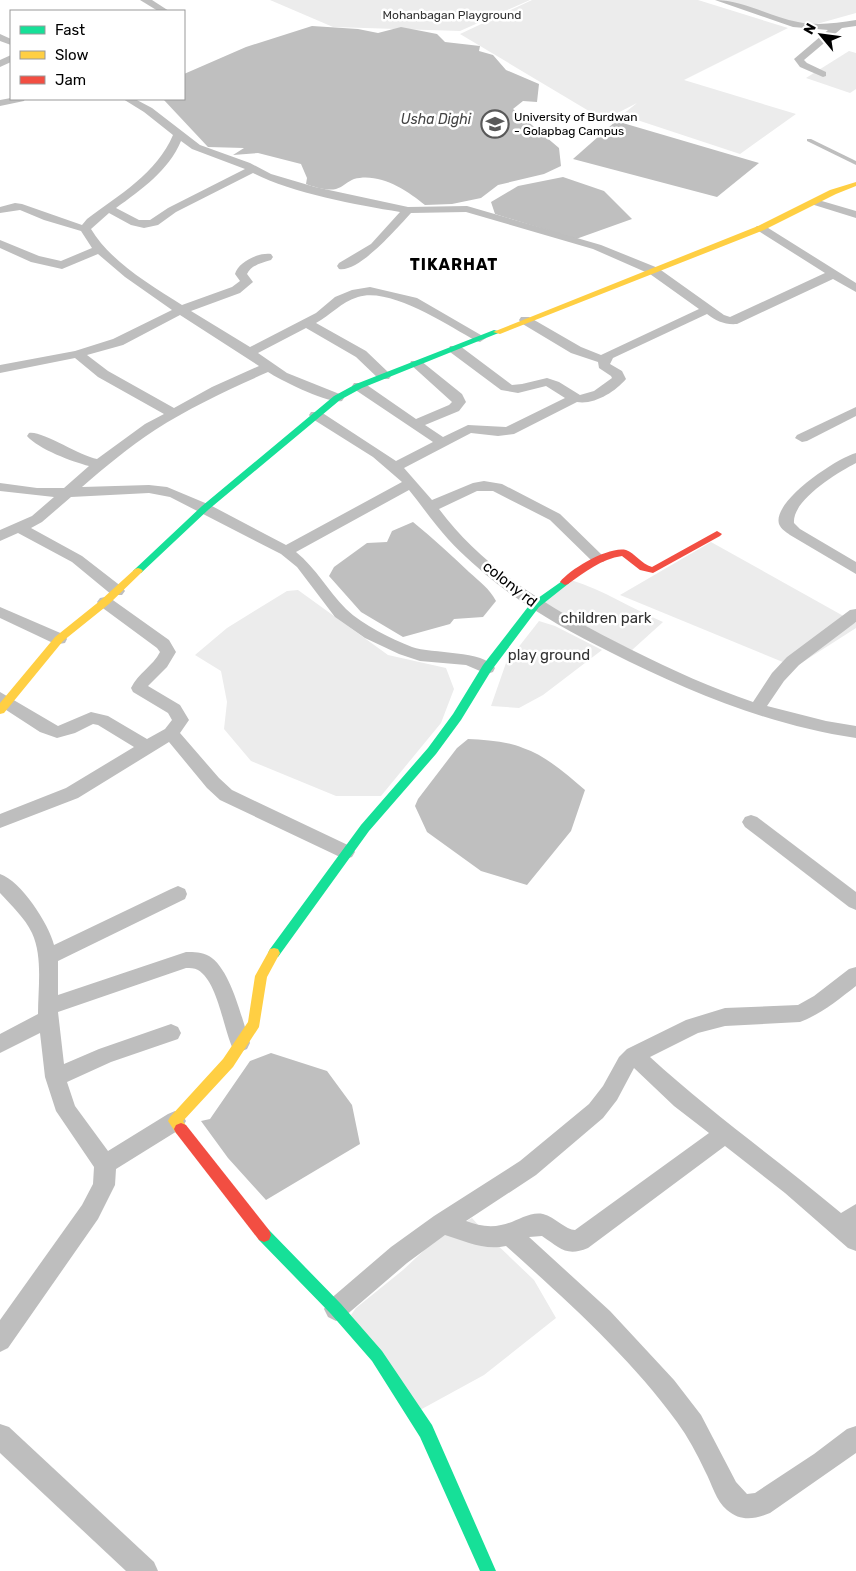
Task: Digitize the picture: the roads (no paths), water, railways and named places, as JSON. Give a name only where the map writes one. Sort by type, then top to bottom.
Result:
[{"type":"street","points":[[146,0],[162,10]]},
{"type":"street","points":[[720,0],[796,25],[825,28],[856,23]]},
{"type":"street","points":[[823,74],[803,65],[799,59],[839,26]]},
{"type":"street","points":[[0,103],[15,100]]},
{"type":"street","points":[[130,100],[148,110],[196,147],[267,176],[312,190],[408,210],[467,209],[486,213],[597,247],[654,271],[706,310],[729,321],[738,320],[833,274]]},
{"type":"street","points":[[179,134],[175,147],[167,159],[90,221],[85,229],[87,236],[112,260],[180,310],[249,353],[268,368],[290,380],[337,398]]},
{"type":"street","points":[[108,208],[135,223],[149,225],[162,219],[185,203],[253,169]]},
{"type":"street","points":[[147,747],[102,720],[92,718],[69,729],[57,732],[2,704],[58,639],[111,596],[205,508],[337,398],[359,386],[760,228],[856,184]]},
{"type":"street","points":[[0,198],[15,206],[22,207],[63,224],[85,229]]},
{"type":"street","points":[[815,202],[856,215]]},
{"type":"street","points":[[0,210],[15,206]]},
{"type":"street","points":[[343,266],[375,246],[408,210]]},
{"type":"street","points":[[760,228],[856,288]]},
{"type":"street","points":[[0,244],[35,259],[62,265],[101,249]]},
{"type":"street","points":[[0,369],[77,354],[118,342],[180,310],[236,290],[247,282],[242,274],[242,270],[249,264],[267,257]]},
{"type":"street","points":[[249,353],[320,316],[339,300],[356,293],[370,291],[413,301],[480,338]]},
{"type":"street","points":[[604,360],[608,355],[706,310]]},
{"type":"street","points":[[525,320],[576,350],[604,360]]},
{"type":"street","points":[[306,323],[361,354],[384,376]]},
{"type":"street","points":[[455,349],[506,387],[522,390],[540,382],[547,382],[575,398],[583,399],[590,398],[619,379],[617,374],[604,364],[604,360]]},
{"type":"street","points":[[77,354],[103,374],[173,413]]},
{"type":"street","points":[[415,424],[454,408],[459,402],[457,397],[416,364]]},
{"type":"street","points":[[0,536],[37,519],[126,443],[173,413],[236,380],[268,368]]},
{"type":"street","points":[[359,386],[442,442]]},
{"type":"street","points":[[394,468],[468,429],[477,427],[499,433],[509,431],[575,398]]},
{"type":"street","points":[[802,438],[856,411]]},
{"type":"street","name":"colony rd","points":[[316,415],[350,436],[394,468],[411,483],[463,546],[535,605],[658,670],[758,708],[824,729],[856,732]]},
{"type":"street","points":[[34,436],[70,456],[82,461],[100,464]]},
{"type":"street","points":[[856,457],[818,481],[791,506],[786,515],[787,525],[795,532],[856,568]]},
{"type":"street","points":[[286,551],[411,483]]},
{"type":"street","points":[[430,507],[473,487],[484,485],[497,487],[555,517],[598,559]]},
{"type":"street","points":[[0,487],[13,490],[45,492],[162,490],[205,508],[286,551],[302,564],[341,613],[371,634],[420,655],[468,660],[487,668]]},
{"type":"street","points":[[0,821],[47,804],[72,792],[171,733],[181,720],[174,709],[140,688],[142,680],[164,662],[168,652],[164,644],[111,596],[77,559],[20,528]]},
{"type":"street","points":[[105,1164],[175,1121],[228,1063],[254,1023],[261,976],[277,946],[346,852],[458,718],[487,668],[535,605],[580,570],[598,559],[618,552],[624,553],[643,568],[653,570],[717,534]]},
{"type":"street","points":[[0,612],[58,639]]},
{"type":"street","points":[[758,708],[778,677],[793,661],[856,614]]},
{"type":"street","points":[[171,733],[212,783],[226,794],[346,852]]},
{"type":"street","points":[[751,822],[856,902]]},
{"type":"street","points":[[0,881],[28,911],[40,931],[48,957],[48,1013],[55,1077],[66,1111],[105,1164],[104,1185],[90,1212],[0,1340]]},
{"type":"street","points":[[48,957],[178,894]]},
{"type":"street","points":[[0,1044],[48,1013],[186,960],[201,961],[211,970],[220,987],[240,1043]]},
{"type":"street","points":[[336,1309],[399,1255],[442,1224],[528,1168],[596,1111],[610,1093],[626,1062],[634,1055],[693,1026],[725,1017],[800,1013],[821,1002],[856,975]]},
{"type":"street","points":[[55,1077],[106,1055],[171,1033]]},
{"type":"street","points":[[634,1055],[660,1081],[725,1134],[851,1227]]},
{"type":"street","points":[[175,1121],[272,1246],[336,1309],[377,1356],[426,1431],[480,1567]]},
{"type":"street","points":[[442,1224],[494,1238],[510,1235],[529,1227],[543,1225],[567,1241],[580,1240],[725,1134]]},
{"type":"street","points":[[510,1235],[572,1290],[634,1352],[685,1413],[712,1458],[730,1494],[742,1505],[752,1507],[761,1504],[823,1463],[856,1438]]},
{"type":"street","points":[[0,1436],[145,1571]]},
{"type":"lane","points":[[809,140],[856,163]]},
{"type":"water","name":"Usha Dighi","points":[[312,26],[358,29],[378,33],[401,27],[437,34],[445,42],[480,46],[479,51],[493,55],[506,70],[539,84],[537,102],[523,101],[513,109],[559,148],[561,166],[544,174],[498,185],[481,198],[452,204],[425,205],[401,188],[383,180],[363,177],[354,179],[336,189],[325,189],[306,184],[307,178],[301,164],[258,153],[233,155],[244,148],[208,147],[164,100],[185,100],[185,74],[246,47]]},
{"type":"water","points":[[616,121],[759,163],[717,197],[573,159]]},
{"type":"water","points":[[563,177],[604,191],[632,219],[576,239],[495,214],[491,202],[518,186]]},
{"type":"water","points":[[413,522],[490,592],[496,601],[483,617],[454,619],[450,624],[403,637],[361,612],[329,576],[334,567],[367,543],[387,542],[392,531]]},
{"type":"water","points":[[468,739],[503,742],[532,751],[556,766],[585,790],[571,831],[527,885],[481,871],[427,832],[415,806],[418,799],[457,748]]},
{"type":"water","points":[[271,1053],[327,1071],[352,1105],[360,1144],[266,1200],[228,1158],[201,1121],[210,1119],[250,1061]]},
{"type":"place","name":"University of Burdwan - Golapbag Campus","points":[[495,124]]},
{"type":"district","name":"TIKARHAT","points":[[454,264]]},
{"type":"park label","name":"Mohanbagan Playground","points":[[452,15]]},
{"type":"park label","name":"children park","points":[[606,618]]},
{"type":"park label","name":"play ground","points":[[549,655]]}]
